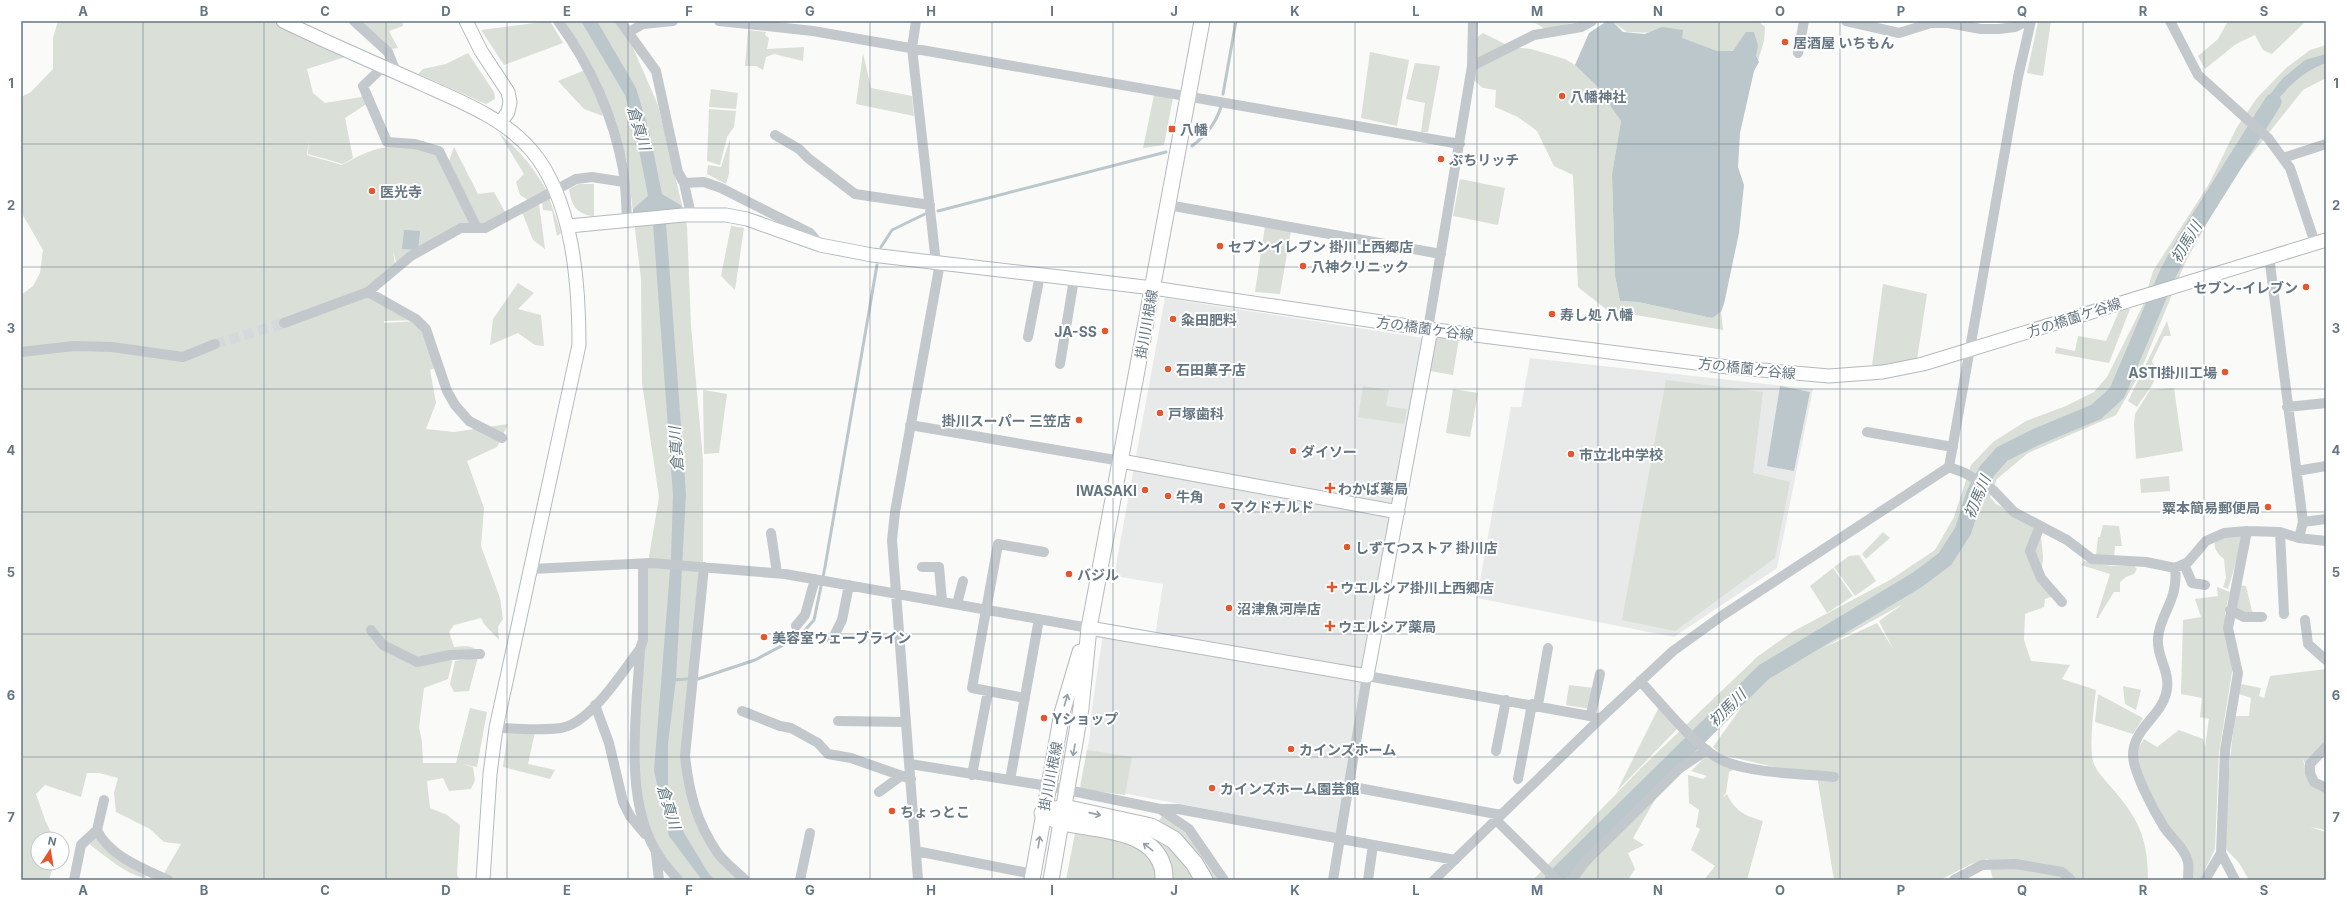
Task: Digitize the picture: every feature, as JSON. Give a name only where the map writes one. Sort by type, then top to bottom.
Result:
[{"type":"highway","points":[[1043,812],[1156,829],[1174,840],[1182,848],[1194,863],[1204,880]]},
{"type":"highway","points":[[1062,815],[1133,836],[1152,849],[1162,864],[1164,880]]},
{"type":"main road","name":"掛川川根線","points":[[1052,880],[1081,708],[1089,628],[1202,21]]},
{"type":"main road","name":"掛川川根線","points":[[1033,877],[1043,812],[1062,714],[1089,628]]},
{"type":"street","points":[[283,21],[449,96],[500,123],[517,135],[533,152],[555,189],[569,226],[579,315],[579,345],[532,569],[496,728],[490,774],[483,880]]},
{"type":"street","points":[[354,21],[388,52],[396,72]]},
{"type":"street","points":[[466,21],[481,51],[508,92],[510,102],[508,112],[500,123]]},
{"type":"street","points":[[558,21],[595,83],[617,143],[630,221]]},
{"type":"street","points":[[620,21],[656,71],[678,172],[684,183],[687,215]]},
{"type":"street","points":[[629,32],[639,24],[673,21]]},
{"type":"street","points":[[719,21],[757,23],[813,31],[1188,98],[1460,144]]},
{"type":"street","points":[[916,21],[912,48],[938,263],[894,519],[892,540],[910,764],[906,778],[916,852],[918,880]]},
{"type":"street","points":[[1332,880],[1367,676],[1398,512],[1430,329],[1472,66],[1473,21]]},
{"type":"street","points":[[1472,66],[1534,35],[1581,27],[1592,21]]},
{"type":"street","points":[[1798,53],[1804,21]]},
{"type":"street","points":[[1846,21],[1899,33],[1931,23],[1948,23],[1981,29],[1999,29],[2015,26],[2027,21]]},
{"type":"street","points":[[1434,880],[1499,818],[1596,716],[1640,681],[1673,651],[1723,615],[1949,467],[1968,351],[2018,77],[2031,21]]},
{"type":"street","points":[[2170,21],[2198,75],[2268,138],[2290,168],[2320,241]]},
{"type":"street","points":[[384,66],[363,86],[387,142],[415,144],[439,151],[477,228]]},
{"type":"street","points":[[775,135],[799,149],[808,158],[855,194],[930,205]]},
{"type":"street","points":[[2283,158],[2326,144]]},
{"type":"street","points":[[284,323],[368,292],[411,256],[461,228],[485,228],[576,179],[592,178],[624,182]]},
{"type":"street","points":[[684,183],[704,182],[721,188],[810,233],[820,244]]},
{"type":"street","points":[[1168,205],[1441,254]]},
{"type":"street","name":"方の橋薗ケ谷線","points":[[569,226],[687,215],[726,214],[747,219],[820,244],[843,250],[938,263],[1153,288],[1430,329],[1728,366],[1829,376],[1883,372],[1924,364],[2145,294],[2320,241]]},
{"type":"street","points":[[2269,256],[2287,407],[2303,522],[2299,538]]},
{"type":"street","points":[[1028,337],[1040,275]]},
{"type":"street","points":[[1060,364],[1074,279]]},
{"type":"street","points":[[368,292],[416,319],[426,329],[446,391],[455,405],[469,421],[502,438]]},
{"type":"street","points":[[21,352],[74,346],[112,347],[183,357],[215,344]]},
{"type":"street","points":[[2287,407],[2326,403]]},
{"type":"street","points":[[910,425],[1121,461],[1398,512]]},
{"type":"street","points":[[1868,432],[1953,447]]},
{"type":"street","points":[[2297,471],[2326,466]]},
{"type":"street","points":[[1949,467],[1964,473],[1993,490],[2014,512],[2067,540],[2092,559],[2146,562],[2179,566],[2192,583],[2205,585]]},
{"type":"street","points":[[2303,522],[2326,518]]},
{"type":"street","points":[[2040,526],[2030,551],[2041,578],[2062,602]]},
{"type":"street","points":[[2188,880],[2188,862],[2164,826],[2138,780],[2133,754],[2138,734],[2166,695],[2167,672],[2158,645],[2158,636],[2174,592],[2179,566],[2206,541],[2224,534],[2247,531],[2280,532],[2299,538],[2326,541]]},
{"type":"street","points":[[2205,880],[2221,853],[2225,750],[2238,673],[2228,628],[2230,610],[2247,531]]},
{"type":"street","points":[[2280,532],[2284,614]]},
{"type":"street","points":[[771,533],[777,573]]},
{"type":"street","points":[[1025,698],[972,688],[998,544],[1044,552]]},
{"type":"street","points":[[532,569],[647,564],[777,573],[895,592],[986,610],[1596,716]]},
{"type":"street","points":[[647,564],[643,640],[640,649],[634,764],[638,801],[653,845],[659,880]]},
{"type":"street","points":[[702,567],[685,756],[687,776],[692,805],[706,833],[718,853],[745,880]]},
{"type":"street","points":[[922,567],[939,568],[942,602]]},
{"type":"street","points":[[796,626],[805,615],[815,579]]},
{"type":"street","points":[[957,604],[963,581]]},
{"type":"street","points":[[832,640],[842,620],[849,585]]},
{"type":"street","points":[[2230,610],[2244,618],[2262,617]]},
{"type":"street","points":[[1010,780],[1039,619]]},
{"type":"street","points":[[2305,620],[2308,644],[2326,660]]},
{"type":"street","points":[[371,630],[383,645],[417,662],[450,655],[480,654]]},
{"type":"street","points":[[1518,779],[1548,648]]},
{"type":"street","points":[[496,728],[561,728],[574,723],[596,705],[640,649]]},
{"type":"street","points":[[1596,716],[1600,674]]},
{"type":"street","points":[[1640,681],[1705,748],[1726,762],[1766,771],[1834,777]]},
{"type":"street","points":[[972,775],[988,691]]},
{"type":"street","points":[[1496,751],[1506,700]]},
{"type":"street","points":[[596,705],[609,743],[622,802],[630,816],[678,880]]},
{"type":"street","points":[[742,711],[780,726],[791,728],[818,742],[828,754],[851,758],[906,778]]},
{"type":"street","points":[[838,721],[906,722]]},
{"type":"street","points":[[2326,747],[2315,756],[2310,764],[2310,768],[2314,782],[2326,788]]},
{"type":"street","points":[[1572,880],[1584,863],[1680,768],[1705,748]]},
{"type":"street","points":[[910,764],[1048,786],[1160,809],[1178,809],[1455,860]]},
{"type":"street","points":[[879,792],[906,778]]},
{"type":"street","points":[[1348,786],[1499,818],[1556,880]]},
{"type":"street","points":[[74,880],[82,845],[97,830],[104,800]]},
{"type":"street","points":[[1160,809],[1188,829],[1224,880]]},
{"type":"street","points":[[97,830],[102,840],[120,855],[168,880]]},
{"type":"street","points":[[800,880],[810,833]]},
{"type":"street","points":[[1368,880],[1373,845]]},
{"type":"street","points":[[916,852],[1033,877]]},
{"type":"street","points":[[2221,853],[2235,880]]},
{"type":"street","points":[[1954,880],[1982,865],[2016,864],[2062,872],[2071,880]]},
{"type":"shaded area","points":[[58,21],[280,21],[345,57],[307,69],[313,93],[325,103],[361,97],[363,92],[368,103],[345,118],[353,158],[343,164],[308,154],[309,139],[307,155],[342,165],[368,152],[388,147],[410,148],[437,153],[477,228],[461,228],[396,262],[393,251],[395,265],[366,289],[418,320],[384,321],[384,323],[417,321],[438,367],[430,370],[436,403],[426,429],[454,432],[508,424],[497,447],[467,461],[484,508],[481,546],[500,598],[503,619],[498,627],[499,640],[484,624],[481,618],[454,625],[449,632],[454,647],[472,647],[480,654],[453,658],[448,679],[424,688],[419,727],[422,742],[423,763],[456,763],[470,708],[487,712],[477,767],[461,764],[473,767],[475,780],[471,789],[449,791],[443,778],[427,781],[430,808],[447,815],[460,825],[457,875],[460,880],[169,880],[162,877],[181,844],[164,842],[150,829],[116,812],[114,793],[118,778],[99,773],[87,773],[81,797],[45,785],[36,794],[50,831],[30,831],[30,871],[52,871],[49,880],[21,880],[21,295],[33,286],[40,273],[43,250],[21,212],[21,97],[31,92],[53,69],[53,38]]},
{"type":"shaded area","points":[[357,21],[402,21],[403,26],[389,31],[398,48],[390,49]]},
{"type":"shaded area","points":[[550,21],[563,43],[504,65],[481,30]]},
{"type":"shaded area","points":[[562,21],[620,21],[623,25],[658,105],[687,226],[691,326],[703,460],[703,576],[685,756],[708,837],[743,880],[681,880],[658,856],[641,810],[635,749],[647,569],[659,497],[642,383],[641,279],[627,162],[608,104]]},
{"type":"shaded area","points":[[1532,21],[1578,21],[1547,30]]},
{"type":"shaded area","points":[[1611,21],[1758,21],[1765,27],[1764,41],[1756,67],[1658,33],[1627,32]]},
{"type":"shaded area","points":[[2051,21],[2043,76],[2027,73],[2038,22]]},
{"type":"shaded area","points":[[2228,21],[2306,21],[2272,54],[2263,50],[2255,35],[2236,44],[2205,69],[2198,56],[2218,39]]},
{"type":"shaded area","points":[[748,30],[766,32],[765,35],[769,38],[767,49],[804,47],[803,61],[774,54],[766,57],[763,70],[756,66],[745,66]]},
{"type":"shaded area","points":[[1483,33],[1511,47],[1531,49],[1565,59],[1575,65],[1604,93],[1611,107],[1621,121],[1612,174],[1615,276],[1620,301],[1638,302],[1712,318],[1721,312],[1723,330],[1607,310],[1578,287],[1573,175],[1554,166],[1537,131],[1518,117],[1495,107],[1496,90],[1483,88],[1470,77],[1475,39]]},
{"type":"shaded area","points":[[2326,45],[2326,78],[2303,90],[2229,183],[2185,263],[2138,377],[2116,415],[2028,453],[1997,479],[1990,497],[1996,504],[2040,526],[2043,557],[2041,578],[2060,594],[2045,599],[2044,607],[2025,614],[2024,640],[2031,661],[2070,665],[2062,679],[2096,690],[2092,737],[2093,761],[2100,774],[2125,804],[2137,824],[2147,855],[2148,880],[1993,880],[1988,859],[1971,864],[1940,880],[1834,880],[1817,776],[1826,776],[1770,766],[1722,755],[1713,747],[1750,695],[1728,720],[1683,764],[1656,798],[1633,838],[1644,845],[1628,853],[1635,869],[1628,880],[1533,880],[1641,768],[1757,657],[1792,632],[1890,580],[1935,550],[1954,517],[1971,465],[1993,442],[2026,421],[2066,406],[2094,392],[2107,377],[2143,305],[2153,271],[2209,184],[2237,127],[2257,98],[2286,68],[2310,50]],"holes":[[[1903,604],[1879,621],[1893,649],[1877,623],[1823,648]]]},
{"type":"shaded area","points":[[1370,52],[1409,60],[1397,126],[1361,118]]},
{"type":"shaded area","points":[[468,53],[494,92],[495,99],[486,104],[418,74],[423,69],[446,64]]},
{"type":"shaded area","points":[[863,53],[871,88],[912,96],[914,116],[856,104]]},
{"type":"shaded area","points":[[1415,63],[1440,66],[1428,132],[1421,132],[1425,103],[1406,99]]},
{"type":"shaded area","points":[[585,70],[600,103],[603,116],[584,109],[558,81]]},
{"type":"shaded area","points":[[711,89],[738,93],[736,109],[709,107]]},
{"type":"shaded area","points":[[1154,95],[1173,98],[1164,145],[1143,148]]},
{"type":"shaded area","points":[[709,109],[736,111],[734,127],[727,137],[720,165],[707,161]]},
{"type":"shaded area","points":[[499,133],[526,160],[537,174],[547,191],[528,200],[520,195],[516,182],[524,174]]},
{"type":"shaded area","points":[[730,139],[729,174],[726,184],[707,174],[708,165],[721,167]]},
{"type":"shaded area","points":[[454,147],[478,194],[494,192],[505,212],[481,225],[449,161]]},
{"type":"shaded area","points":[[1460,179],[1505,188],[1498,225],[1453,216]]},
{"type":"shaded area","points":[[579,184],[594,184],[594,216],[583,214],[576,208],[571,200],[569,189]]},
{"type":"shaded area","points":[[549,197],[561,233],[557,236],[552,211],[543,210],[542,201]]},
{"type":"shaded area","points":[[539,204],[545,249],[533,240],[522,212]]},
{"type":"shaded area","points":[[731,226],[744,228],[735,290],[721,276]]},
{"type":"shaded area","points":[[1265,226],[1291,231],[1280,294],[1255,292]]},
{"type":"shaded area","points":[[518,283],[534,293],[518,309],[541,315],[544,346],[535,345],[518,333],[490,345],[493,319]]},
{"type":"shaded area","points":[[1883,284],[1927,294],[1916,366],[1872,365]]},
{"type":"shaded area","points":[[1165,298],[1423,338],[1337,834],[1080,785],[1090,736],[1091,714],[1103,634],[1154,642],[1163,584],[1114,576]]},
{"type":"shaded area","points":[[2120,309],[2130,309],[2109,363],[2055,353],[2056,347],[2075,351],[2078,336],[2106,341]]},
{"type":"shaded area","points":[[2167,321],[2171,336],[2164,336],[2152,361],[2155,368],[2154,380],[2137,407],[2128,401]]},
{"type":"shaded area","points":[[1438,335],[1459,338],[1453,375],[1430,371],[1435,337]]},
{"type":"shaded area","points":[[1530,358],[1813,389],[1777,568],[1674,637],[1477,598],[1511,407],[1521,407]]},
{"type":"shaded area","points":[[1666,380],[1763,392],[1753,473],[1790,482],[1775,558],[1675,631],[1622,620]]},
{"type":"shaded area","points":[[1363,386],[1389,390],[1386,406],[1407,409],[1404,424],[1358,417]]},
{"type":"shaded area","points":[[2174,388],[2183,451],[2136,459],[2134,425],[2135,414],[2150,390]]},
{"type":"shaded area","points":[[1453,389],[1478,393],[1470,437],[1446,433]]},
{"type":"shaded area","points":[[703,390],[727,394],[719,453],[704,454]]},
{"type":"shaded area","points":[[2169,476],[2170,491],[2141,493],[2140,479]]},
{"type":"shaded area","points":[[2103,525],[2119,526],[2122,546],[2115,546],[2114,558],[2096,555],[2098,537],[2100,537]]},
{"type":"shaded area","points":[[1883,532],[1890,538],[1866,559],[1862,554]]},
{"type":"shaded area","points":[[2227,536],[2241,536],[2243,539],[2228,589],[2223,587],[2226,578],[2224,559],[2216,551],[2215,546],[2215,540]]},
{"type":"shaded area","points":[[1859,555],[1876,581],[1855,596],[1834,567],[1849,556]]},
{"type":"shaded area","points":[[2084,561],[2112,566],[2134,566],[2137,569],[2134,574],[2126,577],[2120,582],[2120,592],[2114,592],[2098,618],[2096,618],[2110,574],[2081,565]]},
{"type":"shaded area","points":[[1833,568],[1853,596],[1827,613],[1810,586]]},
{"type":"shaded area","points":[[2239,585],[2246,586],[2252,611],[2262,617],[2231,610]]},
{"type":"shaded area","points":[[2217,587],[2230,592],[2225,612],[2226,632],[2233,666],[2219,753],[2215,849],[2200,880],[2190,880],[2186,852],[2138,780],[2133,756],[2144,739],[2157,747],[2179,730],[2203,739],[2205,747],[2209,719],[2200,717],[2202,698],[2181,694],[2183,620],[2201,617],[2195,599],[2218,596]]},
{"type":"shaded area","points":[[478,657],[469,691],[454,692],[450,684],[455,661]]},
{"type":"shaded area","points":[[2326,669],[2326,744],[2306,765],[2302,758],[2306,769],[2326,788],[2326,830],[2309,827],[2326,832],[2326,880],[2249,880],[2239,863],[2224,847],[2230,759],[2235,716],[2249,716],[2251,698],[2239,694],[2241,684],[2261,688],[2259,696],[2264,698],[2270,676]]},
{"type":"shaded area","points":[[1569,685],[1594,688],[1590,709],[1566,705]]},
{"type":"shaded area","points":[[2123,686],[2141,690],[2136,710],[2125,704]]},
{"type":"shaded area","points":[[2098,694],[2143,718],[2133,734],[2095,722]]},
{"type":"shaded area","points":[[1660,705],[1680,726],[1617,791]]},
{"type":"shaded area","points":[[508,732],[535,732],[528,764],[555,770],[550,779],[503,767]]},
{"type":"shaded area","points":[[1087,750],[1132,757],[1125,795],[1080,789]]},
{"type":"shaded area","points":[[1709,753],[1735,769],[1729,772],[1726,793],[1722,798],[1727,794],[1733,805],[1741,812],[1763,821],[1747,880],[1704,880],[1715,866],[1691,850],[1700,829],[1696,827],[1699,810],[1689,803],[1688,775],[1703,779],[1707,776],[1691,771]]},
{"type":"shaded area","points":[[1162,816],[1189,835],[1218,880],[1212,880],[1157,823]]},
{"type":"shaded area","points":[[1081,817],[1149,831],[1171,845],[1200,880],[1168,880],[1167,863]]},
{"type":"shaded area","points":[[1075,833],[1100,834],[1147,851],[1159,880],[1066,880]]},
{"type":"shaded area","points":[[95,837],[105,849],[148,874],[145,878],[123,869],[88,843]]},
{"type":"water","name":"倉真川","points":[[581,21],[597,21],[636,88],[649,131],[662,194],[682,206],[679,210],[633,213],[633,209],[648,196],[638,144],[625,95]]},
{"type":"water","points":[[1607,21],[1612,21],[1623,32],[1645,34],[1662,27],[1683,30],[1682,38],[1717,51],[1733,51],[1746,32],[1754,32],[1758,46],[1756,56],[1759,62],[1754,71],[1740,133],[1738,167],[1744,185],[1739,233],[1724,304],[1721,312],[1712,318],[1638,302],[1620,301],[1615,276],[1612,174],[1621,121],[1611,107],[1604,93],[1575,65],[1589,33]]},
{"type":"water","points":[[2326,54],[2326,63],[2316,67],[2297,79],[2282,95],[2262,122],[2255,114],[2282,79],[2305,60]]},
{"type":"water","name":"倉真川","points":[[666,223],[686,494],[676,679],[668,743],[668,786],[684,833],[709,874],[715,880],[702,880],[669,836],[654,771],[671,558],[673,495],[653,224]]},
{"type":"water","points":[[404,230],[420,231],[418,250],[402,249]]},
{"type":"water","points":[[1780,386],[1810,392],[1794,471],[1767,466]]},
{"type":"waterway","points":[[1223,94],[1236,21]]},
{"type":"waterway","name":"初馬川","points":[[1553,880],[1764,672],[1917,580],[1945,559],[1963,531],[1975,493],[1987,471],[2002,454],[2036,437],[2096,412],[2117,393],[2168,273],[2188,237],[2273,102]]},
{"type":"waterway","points":[[1192,146],[1210,129],[1221,107]]},
{"type":"waterway","points":[[938,211],[1166,152]]},
{"type":"waterway","points":[[881,247],[892,230],[925,214]]},
{"type":"waterway","points":[[698,679],[755,660],[800,636],[814,620],[825,567],[877,265]]},
{"type":"waterway","points":[[673,680],[687,679]]},
{"type":"tunnel","points":[[215,344],[284,323]]},
{"type":"place","name":"居酒屋 いちもん","points":[[1785,42]]},
{"type":"place","name":"八幡神社","points":[[1562,96]]},
{"type":"place","name":"八幡","points":[[1172,129]]},
{"type":"place","name":"ぷちリッチ","points":[[1441,159]]},
{"type":"place","name":"医光寺","points":[[372,191]]},
{"type":"place","name":"セブンイレブン 掛川上西郷店","points":[[1220,246]]},
{"type":"place","name":"八神クリニック","points":[[1303,266]]},
{"type":"place","name":"セブン-イレブン","points":[[2306,287]]},
{"type":"place","name":"寿し処 八幡","points":[[1552,314]]},
{"type":"place","name":"粂田肥料","points":[[1173,319]]},
{"type":"place","name":"JA-SS","points":[[1105,331]]},
{"type":"place","name":"石田菓子店","points":[[1168,369]]},
{"type":"place","name":"ASTI掛川工場","points":[[2225,372]]},
{"type":"place","name":"戸塚歯科","points":[[1160,413]]},
{"type":"place","name":"掛川スーパー 三笠店","points":[[1079,420]]},
{"type":"place","name":"ダイソー","points":[[1293,451]]},
{"type":"place","name":"市立北中学校","points":[[1571,454]]},
{"type":"place","name":"わかば薬局","points":[[1330,488]]},
{"type":"place","name":"IWASAKI","points":[[1145,490]]},
{"type":"place","name":"牛角","points":[[1168,496]]},
{"type":"place","name":"マクドナルド","points":[[1222,506]]},
{"type":"place","name":"粟本簡易郵便局","points":[[2268,507]]},
{"type":"place","name":"しずてつストア 掛川店","points":[[1347,547]]},
{"type":"place","name":"バジル","points":[[1069,574]]},
{"type":"place","name":"ウエルシア掛川上西郷店","points":[[1332,587]]},
{"type":"place","name":"沼津魚河岸店","points":[[1229,608]]},
{"type":"place","name":"ウエルシア薬局","points":[[1330,626]]},
{"type":"place","name":"美容室ウェーブライン","points":[[764,637]]},
{"type":"place","name":"Yショップ","points":[[1044,718]]},
{"type":"place","name":"カインズホーム","points":[[1291,749]]},
{"type":"place","name":"カインズホーム園芸館","points":[[1212,788]]},
{"type":"place","name":"ちょっとこ","points":[[892,811]]}]
